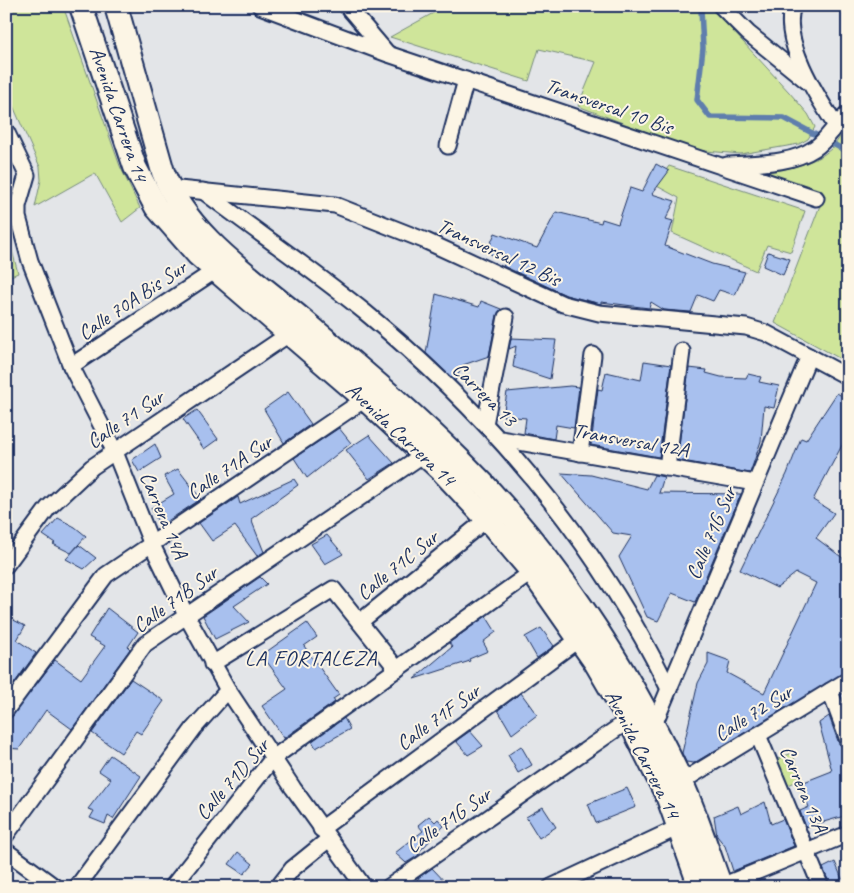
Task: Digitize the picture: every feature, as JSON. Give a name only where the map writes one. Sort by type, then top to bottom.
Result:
[{"type":"main road","name":"Avenida Carrera 14","points":[[81,6],[132,160],[144,188],[173,228],[216,270],[365,399],[424,454],[487,519],[532,572],[580,639],[629,720],[653,765],[679,827],[715,887]]},
{"type":"main road","name":"Avenida Carrera 14","points":[[116,6],[169,188],[188,218],[204,235],[408,410],[481,481],[566,585],[621,670],[681,782],[715,887]]},
{"type":"street","name":"Transversal 10 Bis","points":[[260,6],[388,54],[816,198]]},
{"type":"street","points":[[347,6],[388,54]]},
{"type":"street","points":[[721,6],[748,33],[808,82]]},
{"type":"street","points":[[793,6],[790,24],[792,40],[808,82],[834,129]]},
{"type":"street","points":[[448,146],[466,80]]},
{"type":"street","points":[[720,166],[782,161],[815,148],[848,114]]},
{"type":"street","name":"Carrera 14A","points":[[6,131],[27,175],[18,206],[18,217],[30,261],[71,366],[115,452],[152,544],[186,615],[228,690],[325,834],[364,887]]},
{"type":"street","name":"Transversal 12 Bis","points":[[169,188],[335,205],[426,242],[563,304],[599,313],[746,327],[766,333],[848,377]]},
{"type":"street","name":"Carrera 13","points":[[202,191],[365,313],[431,371],[500,439],[560,512],[594,561],[650,650],[669,689]]},
{"type":"street","points":[[6,220],[18,206]]},
{"type":"street","name":"Calle 70A Bis Sur","points":[[71,366],[216,270]]},
{"type":"street","points":[[485,424],[506,317]]},
{"type":"street","name":"Calle 71 Sur","points":[[6,565],[48,508],[92,467],[289,334]]},
{"type":"street","points":[[667,468],[682,351]]},
{"type":"street","points":[[580,453],[593,355]]},
{"type":"street","name":"Calle 71G Sur","points":[[653,727],[809,356]]},
{"type":"street","name":"Calle 71A Sur","points":[[6,710],[106,576],[365,399]]},
{"type":"street","name":"Transversal 12A","points":[[500,439],[755,483]]},
{"type":"street","name":"Calle 71B Sur","points":[[6,835],[145,644],[424,454]]},
{"type":"street","name":"Calle 71C Sur","points":[[212,664],[333,589],[361,622],[487,519]]},
{"type":"street","name":"Calle 71D Sur","points":[[172,887],[273,758],[532,572]]},
{"type":"street","points":[[361,622],[397,669]]},
{"type":"street","name":"Calle 71F Sur","points":[[278,887],[325,834],[580,639]]},
{"type":"street","name":"Calle 72 Sur","points":[[681,782],[848,680]]},
{"type":"street","points":[[77,887],[194,728],[228,690]]},
{"type":"street","points":[[830,691],[848,740]]},
{"type":"street","name":"Calle 71G Sur","points":[[389,887],[629,720]]},
{"type":"street","name":"Carrera 13A","points":[[758,735],[821,887]]},
{"type":"street","points":[[551,887],[679,827]]},
{"type":"street","points":[[715,887],[848,834]]},
{"type":"street","points":[[6,851],[55,887]]},
{"type":"green space","points":[[6,6],[63,6],[120,166],[140,208],[122,222],[95,173],[35,207],[41,180],[40,167],[6,90]]},
{"type":"green space","points":[[446,6],[710,6],[789,92],[808,114],[815,127],[808,139],[799,144],[741,154],[694,150],[578,106],[596,62],[539,49],[529,81],[390,37]]},
{"type":"green space","points":[[845,130],[848,133],[848,363],[775,323],[824,195],[760,173],[777,171],[816,159],[835,145]]},
{"type":"green space","points":[[669,166],[805,211],[791,252],[767,245],[756,271],[672,233],[679,198],[655,185]]},
{"type":"green space","points":[[6,228],[18,273],[6,278]]},
{"type":"green space","points":[[792,753],[802,779],[786,786],[775,760]]},
{"type":"building","points":[[656,164],[669,171],[652,194],[675,201],[666,219],[673,221],[665,246],[712,264],[745,272],[735,295],[719,290],[713,301],[698,295],[691,312],[664,310],[651,302],[649,308],[601,302],[601,304],[566,295],[503,266],[506,262],[487,252],[495,233],[537,248],[556,212],[601,223],[602,219],[618,224],[630,188],[642,192]]},
{"type":"building","points":[[768,252],[790,259],[783,275],[763,266]]},
{"type":"building","points":[[436,294],[479,307],[481,301],[501,309],[497,315],[489,356],[463,365],[455,381],[426,353]]},
{"type":"building","points":[[511,338],[556,340],[550,379],[513,367],[516,346],[509,349]]},
{"type":"building","points":[[644,361],[671,365],[659,457],[591,445],[598,389],[602,390],[606,372],[641,380]]},
{"type":"building","points":[[689,368],[707,370],[706,373],[721,377],[746,378],[748,374],[761,377],[759,382],[779,386],[774,408],[764,406],[761,441],[750,473],[677,460]]},
{"type":"building","points":[[570,386],[579,387],[574,428],[556,425],[554,439],[524,433],[526,418],[503,416],[507,392]]},
{"type":"building","points":[[288,392],[311,424],[284,443],[264,409]]},
{"type":"building","points":[[837,393],[848,400],[848,434],[813,500],[834,513],[816,538],[848,562],[848,671],[694,763],[686,762],[682,753],[698,683],[708,664],[708,653],[730,661],[727,673],[764,693],[816,583],[796,573],[777,588],[740,570],[787,474],[801,438],[806,440]]},
{"type":"building","points":[[197,410],[218,439],[204,449],[183,419]]},
{"type":"building","points":[[339,428],[351,443],[307,478],[294,458]]},
{"type":"building","points":[[369,435],[394,463],[369,479],[346,450]]},
{"type":"building","points":[[155,444],[161,458],[139,472],[132,460]]},
{"type":"building","points":[[178,469],[201,499],[160,526],[151,508],[174,494],[164,476]]},
{"type":"building","points":[[561,473],[591,475],[647,489],[654,475],[664,477],[659,493],[741,494],[695,602],[672,593],[658,621],[647,617],[619,557],[632,536],[613,533]]},
{"type":"building","points":[[294,479],[298,485],[251,519],[264,552],[257,556],[235,526],[212,541],[199,523],[238,497],[240,504]]},
{"type":"building","points":[[58,518],[75,527],[86,536],[71,553],[53,544],[55,543],[43,535]]},
{"type":"building","points":[[327,535],[343,554],[325,564],[311,544]]},
{"type":"building","points":[[79,545],[96,558],[84,569],[66,559]]},
{"type":"building","points":[[260,577],[267,584],[234,606],[249,622],[215,639],[203,616]]},
{"type":"building","points":[[107,608],[138,632],[128,647],[130,649],[72,729],[46,710],[19,749],[6,748],[6,723],[55,660],[81,679],[105,646],[89,637]]},
{"type":"building","points":[[6,616],[25,626],[17,640],[36,653],[11,688],[6,685]]},
{"type":"building","points":[[486,616],[496,632],[483,642],[488,651],[469,659],[470,661],[414,679],[452,647],[449,643]]},
{"type":"building","points":[[307,623],[317,637],[304,646],[339,695],[333,699],[335,702],[284,738],[262,706],[287,689],[262,655]]},
{"type":"building","points":[[541,628],[554,646],[537,658],[525,637]]},
{"type":"building","points":[[131,679],[164,701],[141,734],[136,731],[121,753],[92,733]]},
{"type":"building","points":[[848,691],[848,712],[841,695]]},
{"type":"building","points":[[521,693],[537,715],[512,734],[498,710]]},
{"type":"building","points":[[829,716],[839,744],[848,749],[848,815],[806,827],[800,811],[809,807],[799,784],[832,771],[819,723]]},
{"type":"building","points":[[344,718],[350,729],[316,748],[312,741]]},
{"type":"building","points":[[470,731],[483,746],[468,755],[456,741]]},
{"type":"building","points":[[521,746],[532,765],[518,773],[508,755]]},
{"type":"building","points":[[110,755],[141,776],[113,819],[108,816],[105,824],[90,818],[94,811],[88,809],[111,779],[99,771]]},
{"type":"building","points":[[627,788],[636,807],[596,823],[588,804]]},
{"type":"building","points":[[765,802],[771,824],[783,819],[794,846],[733,871],[725,846],[717,836],[714,816],[738,806],[741,814]]},
{"type":"building","points":[[543,807],[556,827],[539,838],[526,817]]},
{"type":"building","points":[[429,816],[435,822],[438,819],[444,826],[418,853],[419,855],[406,863],[395,853],[423,831],[418,825]]},
{"type":"building","points":[[238,852],[253,864],[244,874],[229,864]]},
{"type":"building","points":[[835,862],[842,879],[830,885],[823,868]]},
{"type":"building","points":[[432,868],[450,887],[426,887],[418,878]]},
{"type":"waterway","points":[[697,6],[701,9],[703,48],[697,100],[710,117],[784,118],[848,152]]},
{"type":"district","name":"LA FORTALEZA","points":[[311,657]]}]
